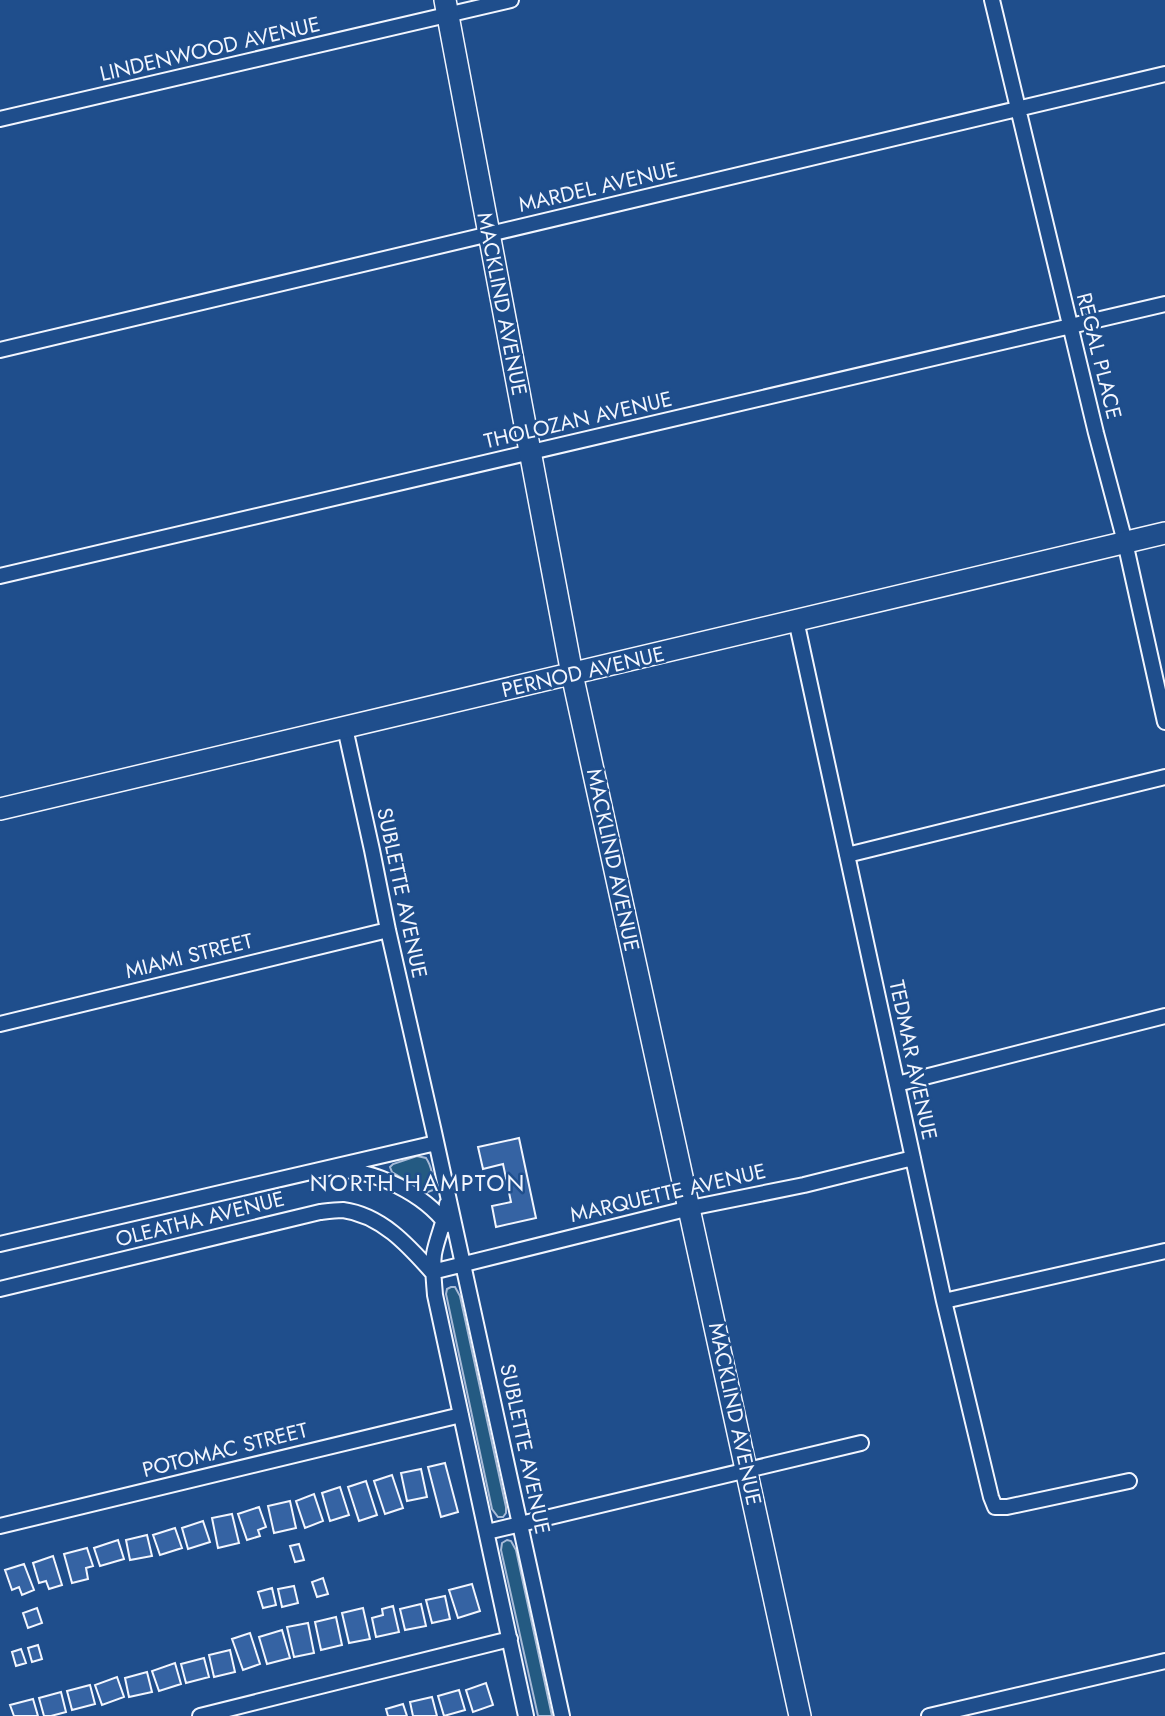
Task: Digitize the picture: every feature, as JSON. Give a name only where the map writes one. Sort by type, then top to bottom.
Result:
[{"type":"street","name":"LINDENWOOD AVENUE","points":[[0,120],[447,7],[511,0]]},
{"type":"street","name":"REGAL PLACE","points":[[992,0],[1070,327],[1125,542],[1165,722]]},
{"type":"street","name":"MACKLIND AVENUE","points":[[447,7],[572,674],[800,1716]]},
{"type":"street","name":"MARDEL AVENUE","points":[[0,349],[1165,74]]},
{"type":"street","name":"THOLOZAN AVENUE","points":[[0,576],[1165,304]]},
{"type":"street","name":"PERNOD AVENUE","points":[[0,809],[1165,533]]},
{"type":"street","name":"TEDMAR AVENUE","points":[[796,620],[944,1301],[991,1497],[995,1507],[1007,1507],[1129,1480]]},
{"type":"street","name":"SUBLETTE AVENUE","points":[[345,728],[562,1716]]},
{"type":"street","points":[[847,855],[1165,778]]},
{"type":"street","name":"MIAMI STREET","points":[[0,1024],[387,929]]},
{"type":"street","points":[[897,1084],[1165,1016]]},
{"type":"street","name":"OLEATHA AVENUE","points":[[0,1244],[436,1143]]},
{"type":"street","name":"MARQUETTE AVENUE","points":[[432,1272],[690,1208],[804,1185],[913,1158]]},
{"type":"street","name":"OLEATHA AVENUE","points":[[313,1172],[362,1172],[409,1192],[439,1214],[459,1244]]},
{"type":"street","name":"SUBLETTE AVENUE","points":[[447,1190],[447,1208],[432,1272],[435,1294],[526,1716]]},
{"type":"street","name":"OLEATHA AVENUE","points":[[0,1289],[320,1212],[340,1210],[376,1221],[409,1245],[432,1272]]},
{"type":"street","points":[[944,1301],[1165,1251]]},
{"type":"street","name":"POTOMAC STREET","points":[[0,1526],[461,1415]]},
{"type":"street","points":[[487,1532],[861,1443]]},
{"type":"street","points":[[200,1716],[510,1640]]},
{"type":"street","points":[[929,1716],[1165,1661]]},
{"type":"shaded area","points":[[417,1156],[426,1158],[431,1169],[433,1190],[428,1192],[392,1172],[390,1167]]},
{"type":"shaded area","points":[[451,1287],[455,1287],[460,1296],[506,1507],[503,1517],[498,1517],[492,1509],[446,1294]]},
{"type":"shaded area","points":[[511,1541],[516,1550],[552,1716],[538,1716],[501,1550],[502,1543]]},
{"type":"building","points":[[519,1138],[536,1218],[496,1227],[492,1206],[511,1202],[503,1164],[483,1169],[478,1147]]},
{"type":"building","points":[[445,1463],[458,1512],[441,1517],[428,1467]]},
{"type":"building","points":[[421,1469],[427,1497],[407,1501],[401,1473]]},
{"type":"building","points":[[392,1475],[403,1508],[385,1514],[374,1481]]},
{"type":"building","points":[[366,1481],[377,1515],[359,1521],[348,1487]]},
{"type":"building","points":[[340,1487],[349,1515],[330,1521],[322,1493]]},
{"type":"building","points":[[314,1494],[323,1521],[305,1528],[296,1501]]},
{"type":"building","points":[[290,1501],[296,1528],[274,1533],[268,1506]]},
{"type":"building","points":[[259,1507],[266,1527],[258,1530],[260,1536],[247,1540],[238,1514]]},
{"type":"building","points":[[232,1514],[239,1543],[218,1548],[212,1518]]},
{"type":"building","points":[[203,1521],[210,1542],[188,1549],[182,1528]]},
{"type":"building","points":[[175,1528],[182,1548],[160,1555],[153,1535]]},
{"type":"building","points":[[147,1535],[152,1556],[130,1560],[126,1540]]},
{"type":"building","points":[[118,1540],[124,1559],[100,1566],[94,1548]]},
{"type":"building","points":[[299,1544],[304,1560],[295,1562],[290,1546]]},
{"type":"building","points":[[87,1548],[93,1566],[86,1568],[88,1579],[72,1583],[64,1554]]},
{"type":"building","points":[[53,1556],[62,1585],[49,1589],[46,1581],[39,1583],[33,1563]]},
{"type":"building","points":[[24,1564],[34,1590],[22,1595],[19,1587],[12,1590],[5,1570]]},
{"type":"building","points":[[323,1578],[328,1594],[317,1597],[312,1582]]},
{"type":"building","points":[[472,1584],[480,1611],[458,1618],[449,1590]]},
{"type":"building","points":[[294,1586],[298,1603],[282,1607],[278,1589]]},
{"type":"building","points":[[272,1588],[276,1605],[263,1608],[258,1592]]},
{"type":"building","points":[[445,1596],[450,1619],[432,1623],[426,1600]]},
{"type":"building","points":[[421,1604],[426,1626],[405,1630],[400,1609]]},
{"type":"building","points":[[393,1606],[399,1632],[376,1637],[372,1618],[383,1615],[382,1609]]},
{"type":"building","points":[[37,1608],[42,1623],[28,1628],[23,1613]]},
{"type":"building","points":[[363,1608],[370,1639],[349,1643],[342,1613]]},
{"type":"building","points":[[336,1617],[342,1645],[321,1650],[315,1622]]},
{"type":"building","points":[[308,1623],[314,1653],[294,1657],[287,1627]]},
{"type":"building","points":[[282,1630],[290,1658],[267,1664],[259,1637]]},
{"type":"building","points":[[250,1633],[260,1664],[243,1670],[232,1639]]},
{"type":"building","points":[[38,1645],[42,1659],[32,1662],[28,1648]]},
{"type":"building","points":[[21,1649],[26,1663],[16,1666],[12,1652]]},
{"type":"building","points":[[230,1650],[235,1672],[214,1677],[209,1655]]},
{"type":"building","points":[[204,1658],[209,1677],[186,1683],[181,1664]]},
{"type":"building","points":[[175,1663],[181,1684],[159,1691],[152,1671]]},
{"type":"building","points":[[147,1672],[152,1692],[129,1697],[125,1678]]},
{"type":"building","points":[[117,1677],[124,1697],[102,1705],[95,1685]]},
{"type":"building","points":[[486,1683],[493,1705],[473,1712],[466,1690]]},
{"type":"building","points":[[90,1685],[95,1704],[72,1710],[67,1691]]},
{"type":"building","points":[[459,1690],[465,1710],[444,1716],[438,1696]]},
{"type":"building","points":[[61,1692],[66,1712],[44,1716],[39,1698]]},
{"type":"building","points":[[432,1697],[437,1716],[413,1716],[410,1702]]},
{"type":"building","points":[[33,1699],[38,1716],[14,1716],[10,1705]]},
{"type":"building","points":[[403,1704],[407,1716],[388,1716],[386,1709]]},
{"type":"district","name":"NORTH HAMPTON","points":[[418,1183]]}]
